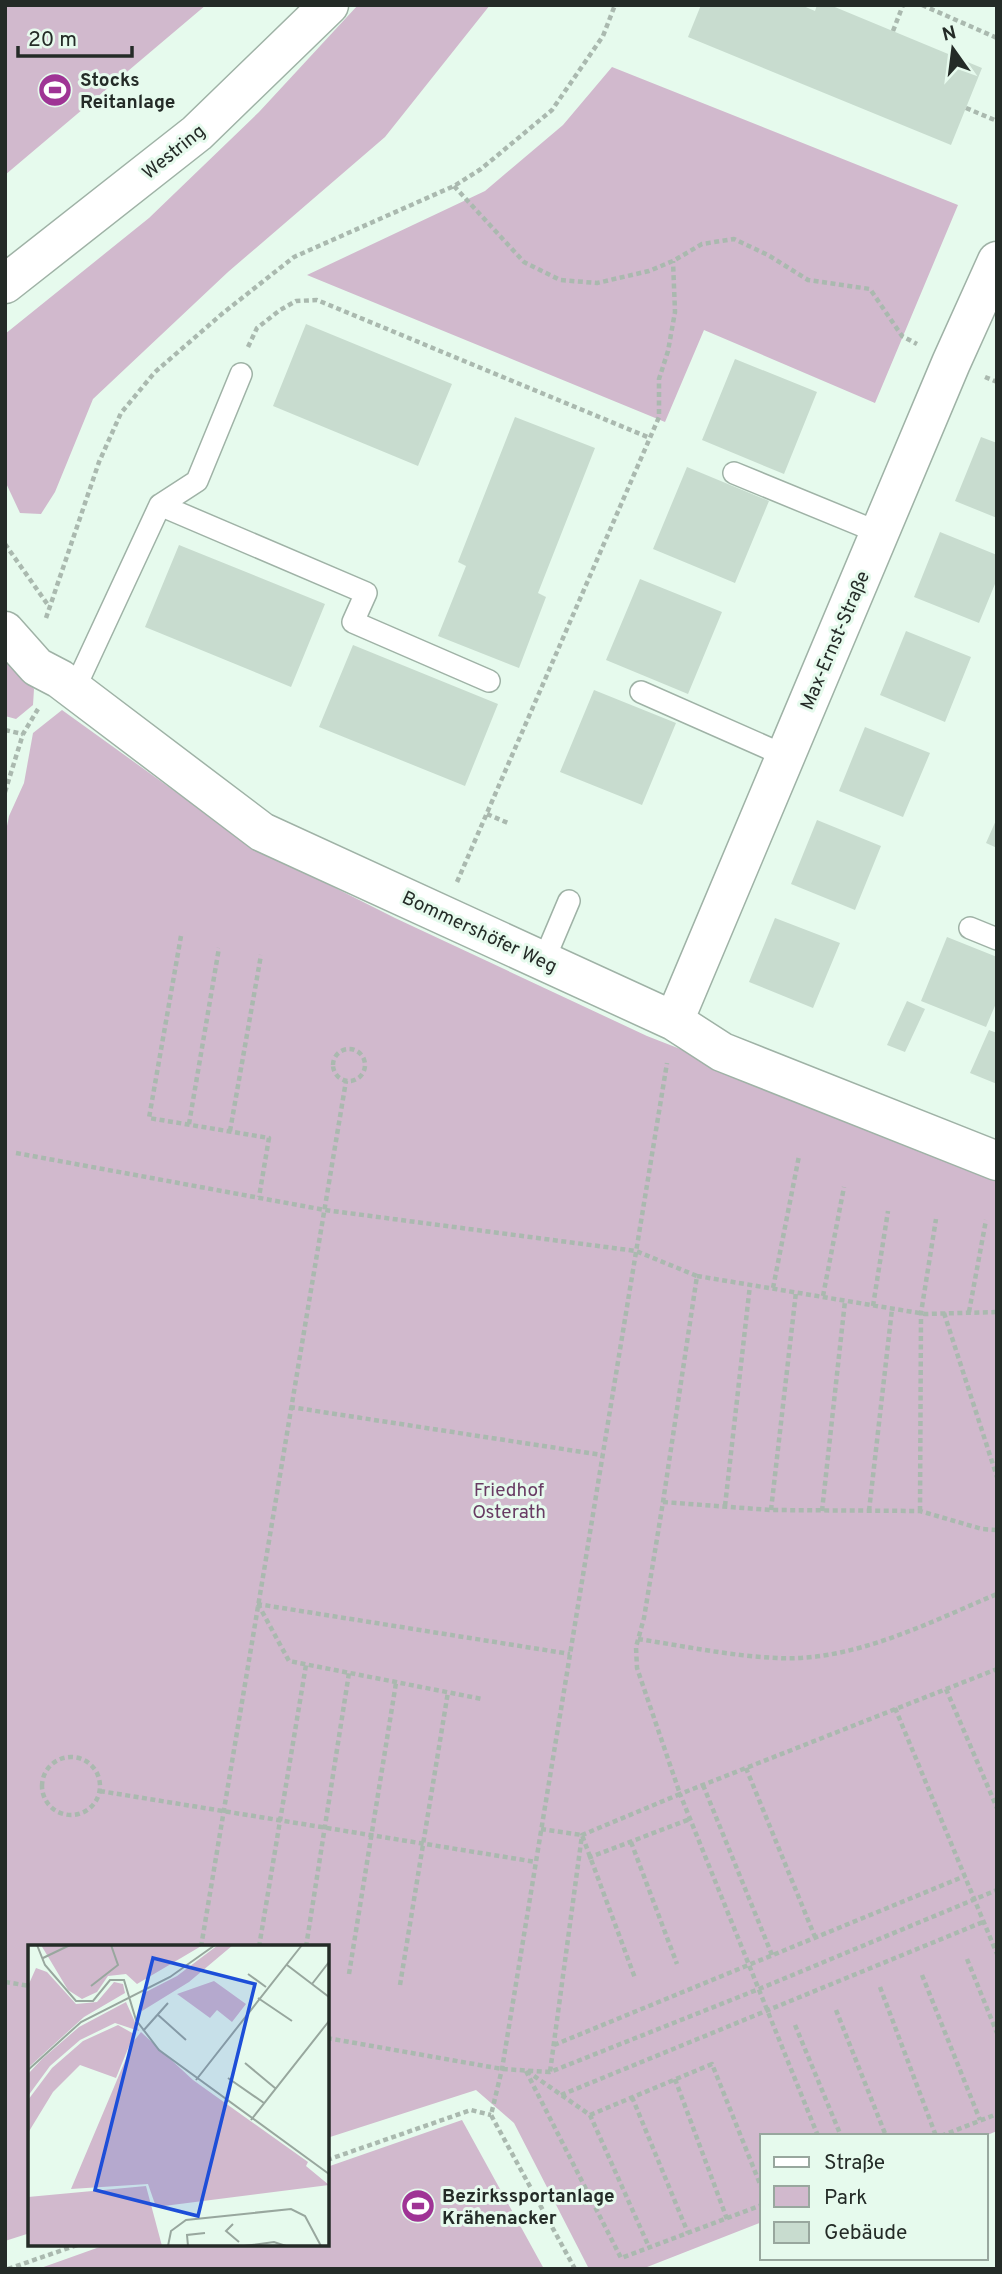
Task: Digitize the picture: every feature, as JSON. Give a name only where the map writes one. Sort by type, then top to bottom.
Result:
[{"type":"street","name":"Westring","points":[[5,284],[197,133],[329,5]]},
{"type":"street","name":"Max-Ernst-Straße","points":[[674,1021],[951,363],[997,261]]},
{"type":"street","name":"Bommershöfer Weg","points":[[5,631],[37,667],[67,684],[262,832],[674,1021],[722,1052],[997,1161]]},
{"type":"lane","points":[[67,684],[160,505],[197,481],[241,374]]},
{"type":"lane","points":[[734,473],[880,533]]},
{"type":"lane","points":[[160,505],[366,593],[353,622],[489,681]]},
{"type":"lane","points":[[641,692],[786,756]]},
{"type":"lane","points":[[544,960],[569,901]]},
{"type":"lane","points":[[970,928],[997,939]]},
{"type":"path","points":[[5,544],[49,606],[99,462],[121,413],[155,372],[223,313],[294,257],[454,186],[481,169],[552,110],[603,36],[615,5]]},
{"type":"path","points":[[893,31],[903,5]]},
{"type":"path","points":[[922,5],[997,38]]},
{"type":"path","points":[[966,108],[997,121]]},
{"type":"path","points":[[454,186],[524,262],[560,280],[597,283],[649,271],[702,244],[734,239],[768,255],[808,280],[870,289],[902,336],[951,363],[997,382]]},
{"type":"path","points":[[444,914],[659,417],[659,379],[668,351],[674,312],[673,261]]},
{"type":"path","points":[[241,374],[240,364],[257,328],[296,301],[317,300],[650,438]]},
{"type":"path","points":[[5,792],[23,734],[42,702],[67,684]]},
{"type":"path","points":[[5,730],[23,734]]},
{"type":"path","points":[[487,814],[508,823]]},
{"type":"path","points":[[181,936],[149,1118],[269,1138],[259,1197]]},
{"type":"path","points":[[189,1124],[219,948]]},
{"type":"path","points":[[230,1131],[261,955]]},
{"type":"path","points":[[575,2269],[491,2115],[502,2068],[674,1021]]},
{"type":"path","points":[[356,1050],[365,1065],[363,1072],[358,1078],[346,1080],[336,1075],[334,1059],[339,1052],[356,1050]]},
{"type":"path","points":[[201,1945],[346,1080]]},
{"type":"path","points":[[16,1153],[326,1210],[635,1251],[697,1276],[873,1306],[921,1313],[997,1312]]},
{"type":"path","points":[[774,1288],[799,1156]]},
{"type":"path","points":[[823,1296],[844,1187]]},
{"type":"path","points":[[873,1306],[888,1211]]},
{"type":"path","points":[[920,1511],[921,1313],[936,1219]]},
{"type":"path","points":[[969,1312],[986,1220]]},
{"type":"path","points":[[697,1276],[663,1502],[636,1647],[637,1668],[680,1794],[817,2134]]},
{"type":"path","points":[[725,1506],[750,1285]]},
{"type":"path","points":[[771,1510],[796,1292]]},
{"type":"path","points":[[822,1511],[845,1301]]},
{"type":"path","points":[[869,1511],[892,1309]]},
{"type":"path","points":[[944,1314],[997,1477]]},
{"type":"path","points":[[290,1407],[602,1455]]},
{"type":"path","points":[[663,1502],[771,1510],[920,1511],[982,1529],[997,1530]]},
{"type":"path","points":[[638,1639],[778,1658],[826,1655],[875,1643],[997,1594]]},
{"type":"path","points":[[257,1604],[570,1654]]},
{"type":"path","points":[[257,1604],[289,1661],[482,1699]]},
{"type":"path","points":[[260,1945],[306,1665]]},
{"type":"path","points":[[541,1829],[582,1835],[997,1669]]},
{"type":"path","points":[[306,1945],[349,1672]]},
{"type":"path","points":[[349,1974],[396,1683]]},
{"type":"path","points":[[946,1689],[997,1808]]},
{"type":"path","points":[[400,1985],[448,1692]]},
{"type":"path","points":[[895,1708],[997,1954]]},
{"type":"path","points":[[74,1756],[89,1762],[99,1775],[100,1791],[94,1805],[82,1813],[67,1815],[53,1810],[44,1798],[41,1783],[46,1769],[58,1759],[74,1756]]},
{"type":"path","points":[[746,1768],[815,1937]]},
{"type":"path","points":[[703,1785],[772,1955]]},
{"type":"path","points":[[100,1791],[536,1862]]},
{"type":"path","points":[[588,1858],[690,1819]]},
{"type":"path","points":[[582,1835],[588,1858],[635,1978]]},
{"type":"path","points":[[550,2072],[582,1835]]},
{"type":"path","points":[[631,1842],[677,1964]]},
{"type":"path","points":[[554,2045],[965,1876]]},
{"type":"path","points":[[329,2038],[502,2068],[550,2072],[997,1890]]},
{"type":"path","points":[[561,2095],[984,1922]]},
{"type":"path","points":[[967,1959],[997,2033]]},
{"type":"path","points":[[922,1975],[980,2120]]},
{"type":"path","points":[[5,1982],[28,1986]]},
{"type":"path","points":[[880,1987],[938,2134]]},
{"type":"path","points":[[836,2010],[885,2134]]},
{"type":"path","points":[[795,2025],[840,2134]]},
{"type":"path","points":[[590,2115],[712,2064],[760,2184]]},
{"type":"path","points":[[526,2070],[590,2115],[649,2247]]},
{"type":"path","points":[[526,2070],[621,2258],[760,2206]]},
{"type":"path","points":[[674,2079],[727,2219]]},
{"type":"path","points":[[632,2097],[688,2233]]},
{"type":"path","points":[[329,2159],[471,2110],[491,2115]]},
{"type":"path","points":[[944,2134],[997,2113]]},
{"type":"path","points":[[8,2269],[74,2246]]},
{"type":"green space","name":"Stocks Reitanlage","points":[[5,5],[206,5],[5,175]]},
{"type":"green space","points":[[358,5],[490,5],[385,137],[228,272],[93,399],[55,492],[41,514],[20,513],[5,481],[5,334],[149,218],[259,112]]},
{"type":"green space","points":[[612,67],[958,205],[875,403],[704,330],[665,422],[307,275],[485,191],[563,125]]},
{"type":"green space","points":[[5,651],[34,689],[33,705],[16,719],[5,716]]},
{"type":"green space","name":"Friedhof Osterath","points":[[62,710],[248,844],[395,918],[647,1036],[997,1173],[997,2131],[988,2135],[760,2134],[760,2223],[642,2269],[589,2269],[514,2123],[476,2090],[329,2137],[329,1945],[28,1945],[28,2234],[5,2241],[5,836],[9,816],[24,783],[33,733]]},
{"type":"green space","name":"Bezirkssportanlage Krähenacker","points":[[462,2120],[544,2269],[38,2269],[102,2246],[329,2246],[329,2166]]},
{"type":"building","points":[[701,5],[801,5],[815,11],[817,5],[830,5],[982,68],[951,145],[688,37]]},
{"type":"building","points":[[306,324],[452,384],[418,466],[273,406]]},
{"type":"building","points":[[735,359],[817,392],[784,474],[702,440]]},
{"type":"building","points":[[515,417],[595,448],[538,593],[546,597],[519,668],[438,636],[466,566],[458,562]]},
{"type":"building","points":[[981,437],[997,443],[997,518],[955,501]]},
{"type":"building","points":[[687,467],[769,501],[735,583],[653,549]]},
{"type":"building","points":[[940,532],[997,555],[997,579],[979,623],[914,597]]},
{"type":"building","points":[[179,545],[325,604],[291,687],[145,627]]},
{"type":"building","points":[[640,579],[722,612],[688,694],[606,660]]},
{"type":"building","points":[[906,631],[971,657],[945,722],[880,695]]},
{"type":"building","points":[[353,645],[498,704],[465,786],[319,727]]},
{"type":"building","points":[[594,690],[676,723],[642,805],[560,772]]},
{"type":"building","points":[[865,727],[930,753],[903,817],[839,791]]},
{"type":"building","points":[[997,818],[997,848],[986,843]]},
{"type":"building","points":[[817,820],[881,846],[855,910],[791,884]]},
{"type":"building","points":[[775,918],[840,943],[813,1008],[749,982]]},
{"type":"building","points":[[947,937],[997,957],[997,1001],[986,1027],[921,1001]]},
{"type":"building","points":[[907,1001],[925,1009],[905,1052],[887,1045]]},
{"type":"building","points":[[989,1030],[997,1033],[997,1084],[970,1073]]},
{"type":"place","name":"Stocks Reitanlage","points":[[55,90]]},
{"type":"place","name":"Bezirkssportanlage Krähenacker","points":[[418,2206]]}]
